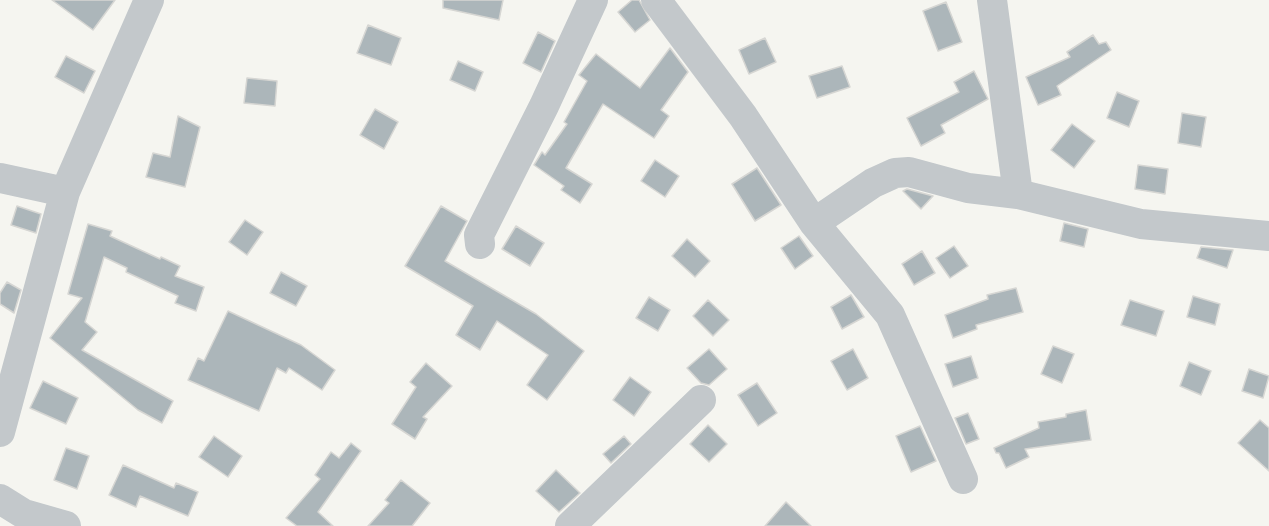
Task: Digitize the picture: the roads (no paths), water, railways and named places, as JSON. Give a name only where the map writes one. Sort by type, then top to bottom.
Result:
[{"type":"street","points":[[0,432],[65,192],[149,0]]},
{"type":"street","points":[[480,244],[479,235],[544,106],[593,0]]},
{"type":"street","points":[[656,0],[742,116],[814,223],[890,315],[963,479]]},
{"type":"street","points":[[992,0],[1018,194]]},
{"type":"street","points":[[814,223],[873,183],[896,173],[909,172],[968,188],[1018,194],[1142,224],[1269,236]]},
{"type":"street","points":[[0,178],[65,192]]},
{"type":"street","points":[[570,526],[702,400]]},
{"type":"street","points":[[0,499],[24,514],[66,526]]}]
